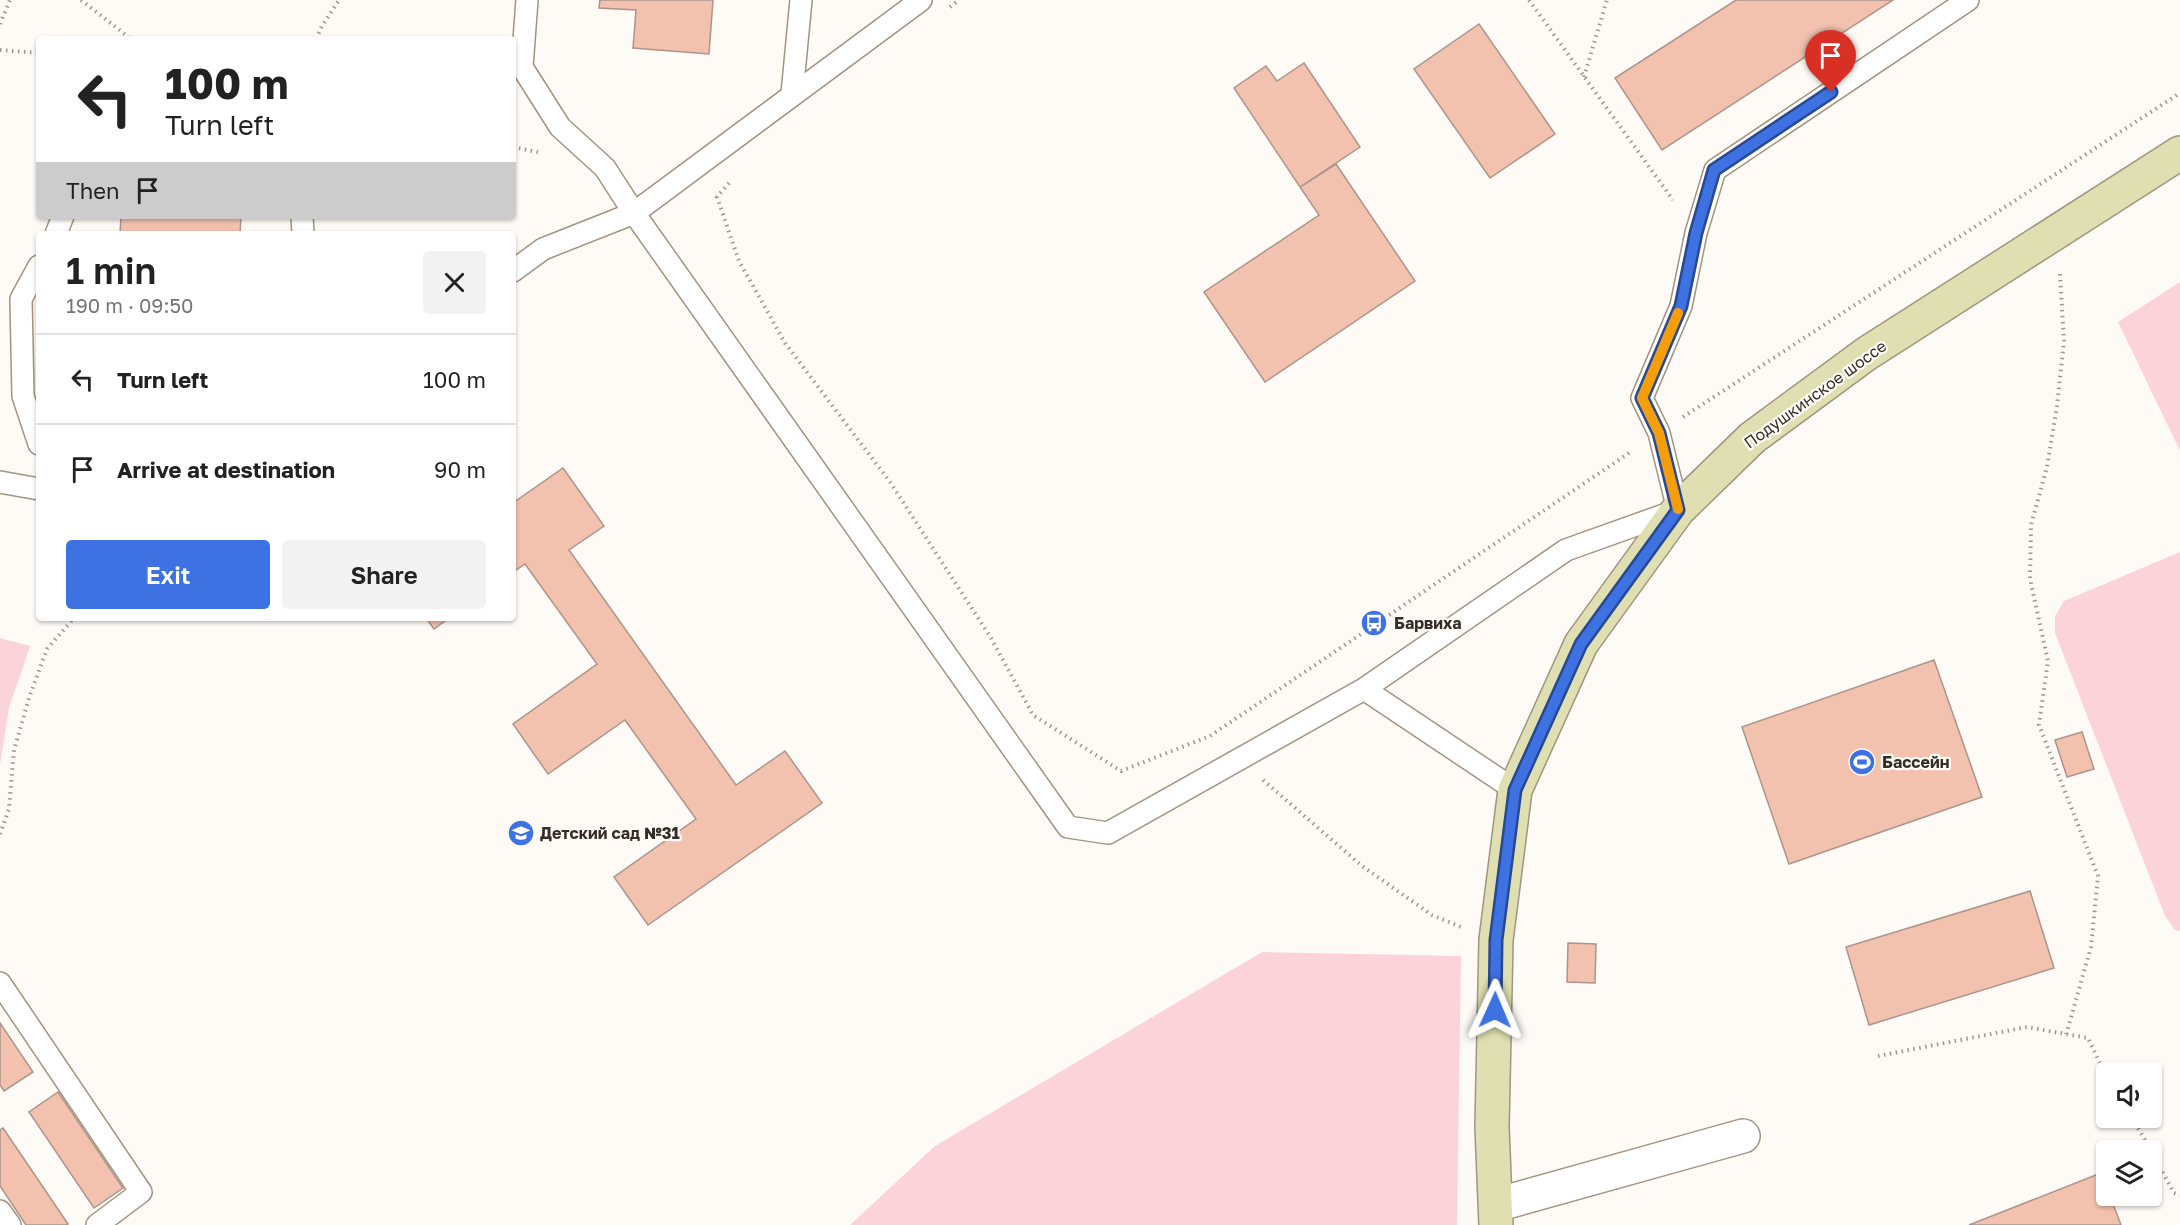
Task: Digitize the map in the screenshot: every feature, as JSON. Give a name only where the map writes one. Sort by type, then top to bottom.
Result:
[{"type":"main road","name":"Подушкинское шоссе","points":[[1496,1215],[1492,1127],[1496,940],[1515,790],[1581,644],[1678,510],[1752,438],[1866,354],[2180,153]]},
{"type":"street","points":[[1496,1215],[1743,1136]]},
{"type":"lane","points":[[527,0],[522,67],[560,127],[604,168],[633,213],[1068,827],[1108,833],[1364,689],[1566,550],[1678,510],[1659,433],[1642,398],[1681,306],[1696,233],[1714,170],[1968,0]]},
{"type":"lane","points":[[792,94],[801,0]]},
{"type":"lane","points":[[516,269],[543,249],[633,213],[921,0]]},
{"type":"lane","points":[[36,272],[21,299],[22,396],[36,436]]},
{"type":"lane","points":[[0,482],[36,488]]},
{"type":"lane","points":[[1364,689],[1515,790]]},
{"type":"lane","points":[[0,983],[141,1192],[97,1225]]},
{"type":"lane","points":[[0,1211],[10,1225]]},
{"type":"path","points":[[0,24],[10,0]]},
{"type":"path","points":[[81,0],[127,36]]},
{"type":"path","points":[[317,36],[339,0]]},
{"type":"path","points":[[941,13],[959,0]]},
{"type":"path","points":[[1529,0],[1696,233]]},
{"type":"path","points":[[1584,77],[1606,0]]},
{"type":"path","points":[[0,50],[36,53]]},
{"type":"path","points":[[730,182],[717,197],[739,261],[784,343],[890,482],[991,638],[1033,715],[1121,771],[1210,736],[1659,433],[2180,93]]},
{"type":"path","points":[[2058,231],[2064,341],[2047,467],[2031,525],[2030,579],[2048,661],[2039,725],[2098,876],[2091,947],[2066,1035]]},
{"type":"path","points":[[0,834],[9,809],[14,750],[29,698],[47,649],[71,621]]},
{"type":"path","points":[[1210,736],[1362,866],[1432,915],[1496,940]]},
{"type":"path","points":[[1878,1056],[2027,1028],[2088,1038],[2099,1062]]},
{"type":"path","points":[[2162,1171],[2174,1193],[2180,1195]]},
{"type":"shaded area","points":[[2180,282],[2180,451],[2118,322]]},
{"type":"shaded area","points":[[2180,552],[2180,931],[2175,930],[2165,916],[2055,633],[2055,616],[2064,601]]},
{"type":"shaded area","points":[[0,638],[30,646],[9,708],[0,764]]},
{"type":"shaded area","points":[[1262,952],[1461,956],[1457,1225],[850,1225],[935,1146]]},
{"type":"building","points":[[600,0],[713,0],[709,54],[633,48],[636,10],[599,8]]},
{"type":"building","points":[[1736,0],[1893,0],[1662,150],[1615,78]]},
{"type":"building","points":[[1479,24],[1555,134],[1490,178],[1414,69]]},
{"type":"building","points":[[1304,63],[1360,147],[1300,187],[1234,88],[1266,66],[1277,81]]},
{"type":"building","points":[[1336,164],[1415,281],[1265,382],[1204,292],[1319,215],[1300,187]]},
{"type":"building","points":[[121,219],[241,219],[240,231],[120,231]]},
{"type":"building","points":[[563,468],[604,526],[569,550],[736,785],[785,751],[822,803],[648,925],[614,877],[696,819],[625,720],[548,774],[513,724],[597,664],[525,564],[516,570],[516,501]]},
{"type":"building","points":[[428,621],[445,621],[434,629]]},
{"type":"building","name":"Бассейн","points":[[1934,660],[1982,797],[1789,864],[1742,727]]},
{"type":"building","points":[[2082,732],[2094,769],[2067,777],[2055,740]]},
{"type":"building","points":[[2030,891],[2054,968],[1869,1025],[1846,947]]},
{"type":"building","points":[[1568,943],[1596,944],[1595,983],[1567,982]]},
{"type":"building","points":[[0,1023],[33,1072],[4,1091],[0,1085]]},
{"type":"building","points":[[58,1092],[123,1188],[94,1208],[29,1112]]},
{"type":"building","points":[[3,1128],[68,1224],[26,1225],[0,1186],[0,1130]]},
{"type":"building","points":[[2096,1175],[2096,1206],[2114,1206],[2121,1225],[1969,1225]]},
{"type":"slow traffic","points":[[1678,313],[1642,398],[1659,433],[1678,509]]},
{"type":"place","name":"Барвиха","points":[[1374,623]]},
{"type":"place","name":"Бассейн","points":[[1862,762]]},
{"type":"place","name":"Детский сад №31","points":[[521,833]]},
{"type":"route","points":[[1495,1010],[1496,940],[1515,790],[1581,644],[1678,510],[1659,433],[1642,398],[1681,306],[1696,233],[1714,170],[1831,92]]}]
